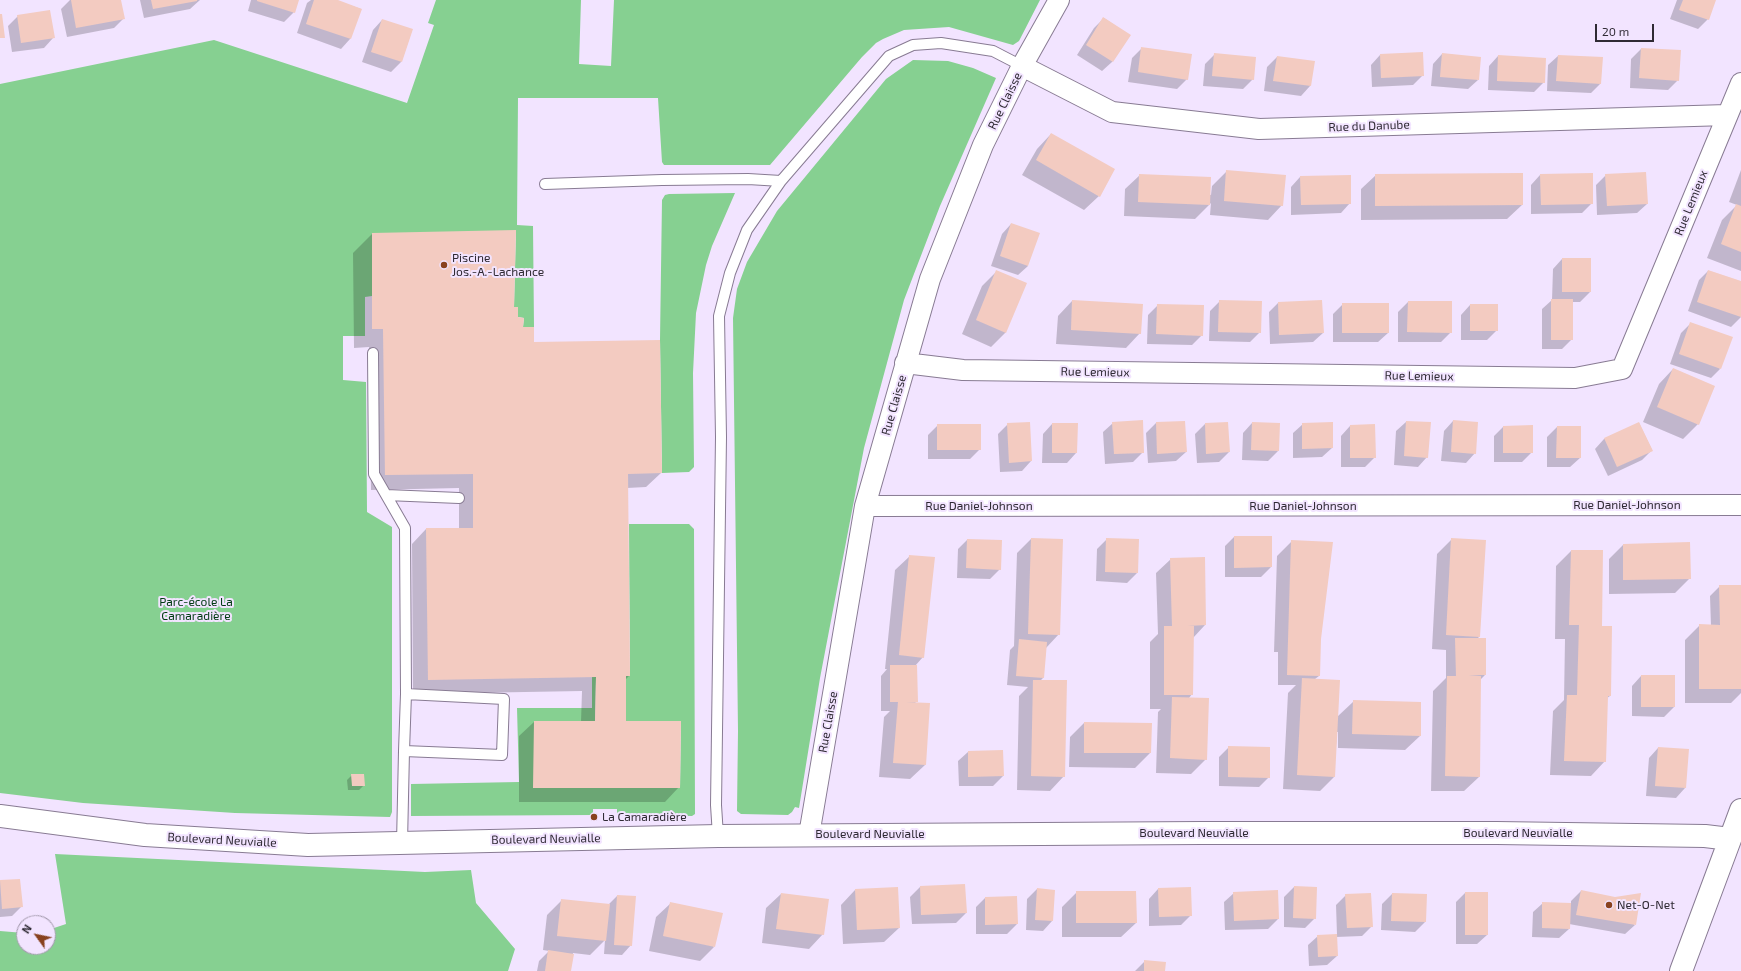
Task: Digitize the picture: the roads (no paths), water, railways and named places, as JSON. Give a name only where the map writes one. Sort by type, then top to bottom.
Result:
[{"type":"main road","points":[[1681,971],[1736,841],[1741,810]]},
{"type":"main road","name":"Boulevard Neuvialle","points":[[0,816],[145,835],[308,845],[809,835],[1496,833],[1705,836],[1736,841]]},
{"type":"street","name":"Rue Claisse","points":[[809,835],[865,506],[930,279],[977,160],[1022,66],[1059,0]]},
{"type":"street","name":"Rue du Danube","points":[[1022,66],[1112,112],[1259,129],[1727,116]]},
{"type":"street","name":"Rue Lemieux","points":[[905,363],[963,370],[1575,378],[1622,369],[1741,84]]},
{"type":"street","name":"Rue Daniel-Johnson","points":[[865,506],[1741,505]]},
{"type":"lane","points":[[718,836],[716,805],[721,437],[719,316],[730,273],[747,230],[781,181],[888,56],[913,44],[941,43],[993,51],[1022,66]]},
{"type":"lane","points":[[545,184],[662,180],[748,179],[781,181]]},
{"type":"lane","points":[[373,352],[374,474],[406,528],[406,694],[402,843]]},
{"type":"lane","points":[[386,495],[459,498]]},
{"type":"lane","points":[[404,751],[502,755],[504,699],[406,694]]},
{"type":"place","name":"Piscine Jos.-A.-Lachance","points":[[444,265]]},
{"type":"place","name":"La Camaradière","points":[[594,817]]},
{"type":"place","name":"Net-O-Net","points":[[1609,905]]},
{"type":"park label","name":"Parc-école La Camaradière","points":[[196,609]]}]
